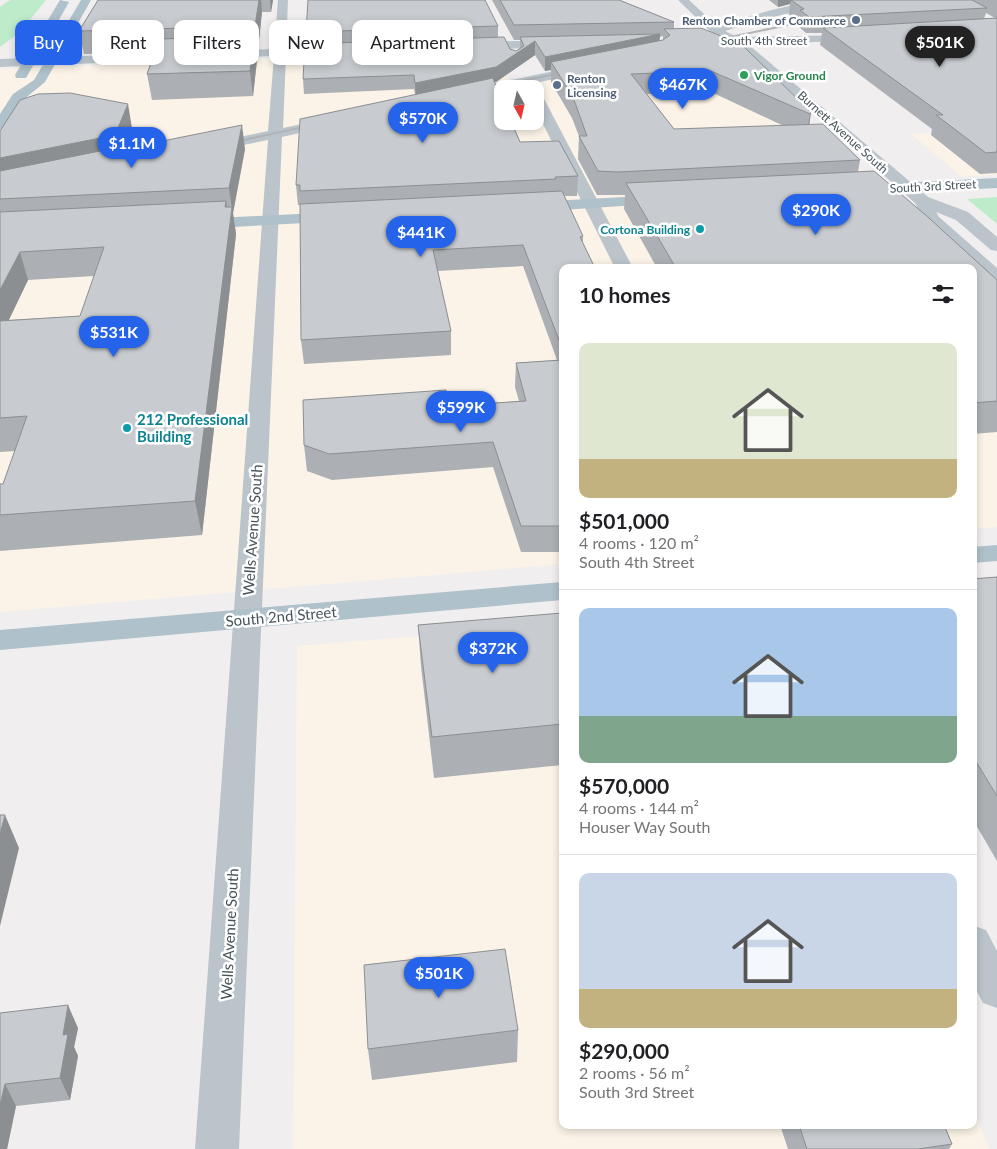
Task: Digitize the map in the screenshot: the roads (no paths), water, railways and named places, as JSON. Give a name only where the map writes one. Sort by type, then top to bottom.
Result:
[{"type":"main road","points":[[54,20],[65,0]]},
{"type":"main road","points":[[75,20],[86,0]]},
{"type":"main road","points":[[18,97],[16,88],[28,65]]},
{"type":"main road","points":[[0,125],[18,97],[39,82],[50,65]]},
{"type":"main road","name":"South 3rd Street","points":[[839,191],[997,183]]},
{"type":"main road","points":[[518,208],[675,199]]},
{"type":"main road","points":[[185,224],[354,216]]},
{"type":"main road","points":[[977,555],[997,553]]},
{"type":"main road","name":"South 2nd Street","points":[[0,640],[559,591]]},
{"type":"street","name":"Wells Avenue South","points":[[282,20],[283,0]]},
{"type":"street","name":"Burnett Avenue South","points":[[683,0],[715,30],[752,51],[922,200],[962,216],[997,246]]},
{"type":"street","points":[[715,30],[766,15],[836,0]]},
{"type":"street","points":[[754,6],[766,15]]},
{"type":"street","points":[[700,15],[766,15]]},
{"type":"street","points":[[500,30],[515,59]]},
{"type":"street","name":"South 4th Street","points":[[680,45],[731,40],[777,41],[874,36]]},
{"type":"street","points":[[473,46],[572,43]]},
{"type":"street","points":[[82,60],[269,52]]},
{"type":"street","points":[[0,63],[15,62]]},
{"type":"street","name":"Wells Avenue South","points":[[217,1149],[279,65]]},
{"type":"street","points":[[544,80],[598,66]]},
{"type":"street","points":[[449,97],[494,90]]},
{"type":"street","points":[[544,113],[622,264]]},
{"type":"street","points":[[194,151],[351,118]]},
{"type":"street","name":"Burnett Avenue South","points":[[922,200],[932,220],[997,278]]},
{"type":"street","points":[[977,952],[997,990]]},
{"type":"railway","points":[[711,41],[812,20]]},
{"type":"railway","points":[[484,89],[565,72]]},
{"type":"railway","points":[[230,143],[313,125]]},
{"type":"place","name":"Renton Chamber of Commerce","points":[[856,20]]},
{"type":"place","name":"Vigor Ground","points":[[744,75]]},
{"type":"place","name":"Renton Licensing","points":[[557,85]]},
{"type":"place","name":"Cortona Building","points":[[700,229]]},
{"type":"place","name":"212 Professional Building","points":[[127,428]]}]
